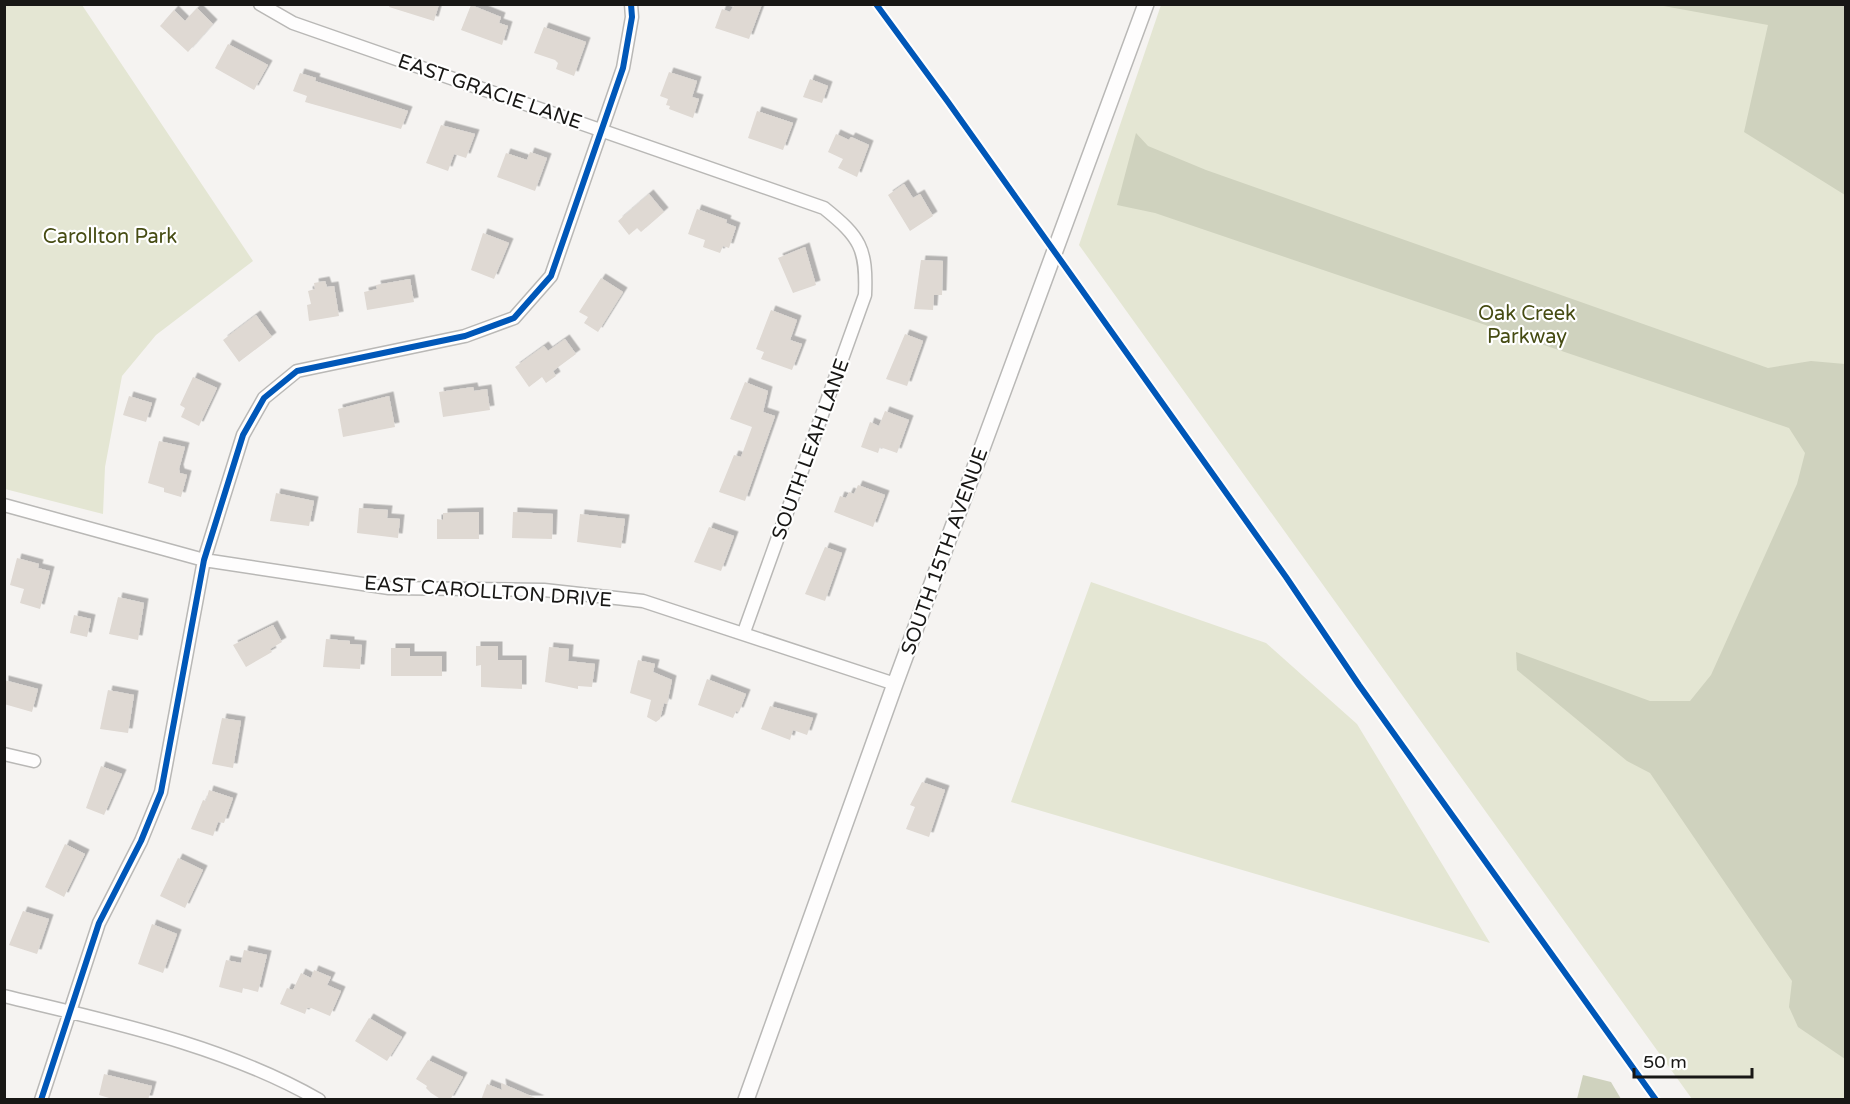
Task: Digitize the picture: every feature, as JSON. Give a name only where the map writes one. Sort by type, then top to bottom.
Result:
[{"type":"street","name":"EAST GRACIE LANE","points":[[260,4],[293,23],[824,208],[853,232],[867,263]]},
{"type":"street","points":[[41,1100],[99,923],[141,842],[161,792],[204,560],[243,435],[264,398],[297,371],[465,336],[514,318],[551,276],[623,68],[632,16],[631,4]]},
{"type":"street","name":"SOUTH 15TH AVENUE","points":[[746,1100],[895,684],[1146,4]]},
{"type":"street","name":"SOUTH LEAH LANE","points":[[744,632],[866,295],[867,263]]},
{"type":"street","name":"EAST CAROLLTON DRIVE","points":[[4,505],[204,560],[389,588],[544,590],[643,602],[744,632],[895,684]]},
{"type":"street","points":[[4,754],[34,761]]},
{"type":"street","points":[[4,996],[71,1012],[212,1052],[282,1078],[319,1100]]},
{"type":"green space","name":"Carollton Park","points":[[5,4],[82,5],[253,261],[156,335],[122,376],[105,467],[103,514],[5,489]]},
{"type":"green space","name":"Oak Creek Parkway","points":[[1161,5],[1845,5],[1845,1099],[1692,1099],[1079,245]]},
{"type":"green space","points":[[1658,5],[1845,5],[1845,195],[1744,132],[1768,25]]},
{"type":"green space","points":[[1136,133],[1148,146],[1206,170],[1768,368],[1811,361],[1845,364],[1845,1059],[1798,1027],[1789,1007],[1792,981],[1650,773],[1627,761],[1517,670],[1516,652],[1650,701],[1690,701],[1711,675],[1797,484],[1805,453],[1789,428],[1155,213],[1117,205]]},
{"type":"green space","points":[[1091,582],[1266,643],[1357,724],[1490,943],[1011,802]]},
{"type":"green space","points":[[1583,1075],[1611,1082],[1621,1099],[1577,1099]]},
{"type":"building","points":[[390,4],[439,4],[434,21],[389,7]]},
{"type":"building","points":[[735,4],[762,4],[749,39],[715,28],[722,9],[730,12]]},
{"type":"building","points":[[471,5],[501,17],[499,23],[508,26],[502,45],[461,30]]},
{"type":"building","points":[[197,8],[213,24],[188,52],[160,26],[174,10],[185,21]]},
{"type":"building","points":[[544,27],[586,42],[574,76],[556,69],[558,63],[555,60],[534,53]]},
{"type":"building","points":[[228,44],[268,65],[254,90],[215,68]]},
{"type":"building","points":[[669,72],[697,81],[692,97],[699,99],[693,118],[669,109],[670,106],[666,105],[668,99],[660,96]]},
{"type":"building","points":[[300,73],[316,78],[315,81],[408,111],[401,129],[305,102],[307,96],[293,91]]},
{"type":"building","points":[[810,79],[828,86],[822,103],[803,97]]},
{"type":"building","points":[[757,111],[793,123],[783,150],[748,138]]},
{"type":"building","points":[[441,125],[475,134],[466,158],[454,154],[448,171],[426,163]]},
{"type":"building","points":[[836,134],[849,140],[851,137],[869,145],[857,177],[838,168],[843,159],[828,152]]},
{"type":"building","points":[[530,152],[547,158],[535,191],[497,177],[506,153],[527,160]]},
{"type":"building","points":[[904,184],[913,198],[920,194],[933,216],[910,231],[888,195]]},
{"type":"building","points":[[649,194],[664,212],[641,232],[637,228],[629,235],[618,221]]},
{"type":"building","points":[[697,209],[727,220],[726,223],[736,227],[729,248],[723,246],[720,253],[703,247],[705,240],[688,234]]},
{"type":"building","points":[[483,233],[509,243],[494,279],[471,270]]},
{"type":"building","points":[[805,247],[816,285],[793,293],[778,258]]},
{"type":"building","points":[[921,260],[943,261],[942,295],[934,295],[933,310],[914,309]]},
{"type":"building","points":[[601,278],[623,292],[598,332],[584,323],[588,317],[579,312]]},
{"type":"building","points":[[410,279],[414,302],[367,310],[364,292],[377,289],[376,285]]},
{"type":"building","points":[[325,281],[327,287],[334,286],[339,316],[309,321],[307,305],[311,304],[308,291],[315,289],[314,283]]},
{"type":"building","points":[[771,310],[797,320],[790,340],[802,344],[792,370],[761,359],[764,352],[756,349]]},
{"type":"building","points":[[256,315],[272,337],[239,362],[223,340]]},
{"type":"building","points":[[905,334],[923,341],[907,386],[886,379]]},
{"type":"building","points":[[565,339],[576,354],[553,371],[556,376],[546,383],[542,377],[529,387],[515,367],[544,346],[548,351]]},
{"type":"building","points":[[193,377],[217,388],[199,426],[181,417],[185,408],[180,405]]},
{"type":"building","points":[[745,382],[768,391],[763,412],[775,416],[745,501],[719,492],[734,455],[741,457],[752,427],[730,419]]},
{"type":"building","points":[[473,387],[474,391],[487,389],[490,410],[443,417],[439,392]]},
{"type":"building","points":[[129,396],[152,403],[146,422],[123,415]]},
{"type":"building","points":[[389,396],[395,427],[343,437],[338,409]]},
{"type":"building","points":[[885,411],[909,420],[897,453],[880,447],[878,453],[861,447],[870,422],[879,426]]},
{"type":"building","points":[[159,441],[185,447],[179,469],[180,473],[187,475],[181,497],[164,492],[164,488],[148,483]]},
{"type":"building","points":[[858,485],[885,495],[873,527],[834,512],[840,496],[846,498],[849,492],[854,494]]},
{"type":"building","points":[[276,493],[314,501],[309,526],[270,521]]},
{"type":"building","points":[[359,508],[388,510],[387,518],[400,519],[398,538],[357,533]]},
{"type":"building","points":[[479,512],[479,539],[437,539],[437,519],[443,520],[443,513]]},
{"type":"building","points":[[513,512],[553,514],[552,539],[512,538]]},
{"type":"building","points":[[580,514],[625,519],[621,548],[577,542]]},
{"type":"building","points":[[709,527],[734,536],[721,571],[694,562]]},
{"type":"building","points":[[825,547],[842,553],[825,601],[805,594]]},
{"type":"building","points":[[17,558],[39,564],[38,568],[50,571],[40,609],[20,603],[24,589],[10,585]]},
{"type":"building","points":[[118,597],[144,603],[138,640],[109,634]]},
{"type":"building","points":[[74,615],[91,619],[87,637],[70,633]]},
{"type":"building","points":[[273,625],[282,642],[270,649],[272,652],[246,667],[233,645]]},
{"type":"building","points":[[326,639],[350,641],[350,644],[362,645],[360,669],[323,667]]},
{"type":"building","points":[[476,646],[498,646],[498,660],[522,660],[522,689],[481,687],[481,665],[476,666]]},
{"type":"building","points":[[549,647],[569,649],[568,661],[595,664],[592,687],[578,686],[578,689],[545,682]]},
{"type":"building","points":[[391,648],[410,648],[410,656],[442,656],[442,676],[391,676]]},
{"type":"building","points":[[638,660],[655,664],[653,672],[672,680],[667,704],[664,703],[660,719],[656,722],[647,717],[651,700],[630,693]]},
{"type":"building","points":[[707,679],[746,694],[739,712],[736,711],[733,718],[698,705]]},
{"type":"building","points":[[4,680],[38,689],[32,712],[4,704]]},
{"type":"building","points":[[108,690],[134,695],[128,733],[100,729]]},
{"type":"building","points":[[770,706],[813,718],[807,735],[793,730],[790,740],[761,729]]},
{"type":"building","points":[[222,718],[241,721],[233,768],[212,764]]},
{"type":"building","points":[[101,766],[122,774],[104,815],[86,808]]},
{"type":"building","points":[[922,782],[945,790],[929,837],[906,829],[915,807],[910,805]]},
{"type":"building","points":[[209,790],[233,798],[224,823],[218,822],[213,836],[191,829],[203,800],[206,801]]},
{"type":"building","points":[[65,844],[85,854],[64,897],[45,887]]},
{"type":"building","points":[[178,858],[203,870],[185,908],[160,896]]},
{"type":"building","points":[[23,911],[49,919],[37,954],[9,945]]},
{"type":"building","points":[[152,924],[177,934],[163,973],[138,964]]},
{"type":"building","points":[[244,950],[267,955],[258,992],[243,988],[242,993],[219,987],[226,960],[241,963]]},
{"type":"building","points":[[314,970],[331,977],[327,985],[341,991],[330,1016],[311,1008],[307,1008],[305,1014],[280,1004],[287,988],[293,990],[301,973],[311,978]]},
{"type":"building","points":[[369,1018],[402,1037],[387,1061],[355,1041]]},
{"type":"building","points":[[428,1060],[463,1077],[450,1100],[442,1100],[416,1079]]},
{"type":"building","points":[[104,1074],[152,1086],[148,1100],[116,1100],[99,1095]]},
{"type":"building","points":[[501,1083],[540,1100],[481,1100],[487,1084],[502,1090]]},
{"type":"cycle path","points":[[41,1100],[99,923],[141,841],[161,792],[204,560],[243,435],[264,398],[297,371],[465,336],[514,318],[551,276],[623,68],[632,17],[631,4]]},
{"type":"cycle path","points":[[876,4],[948,102],[1286,577],[1359,685],[1656,1100]]}]
